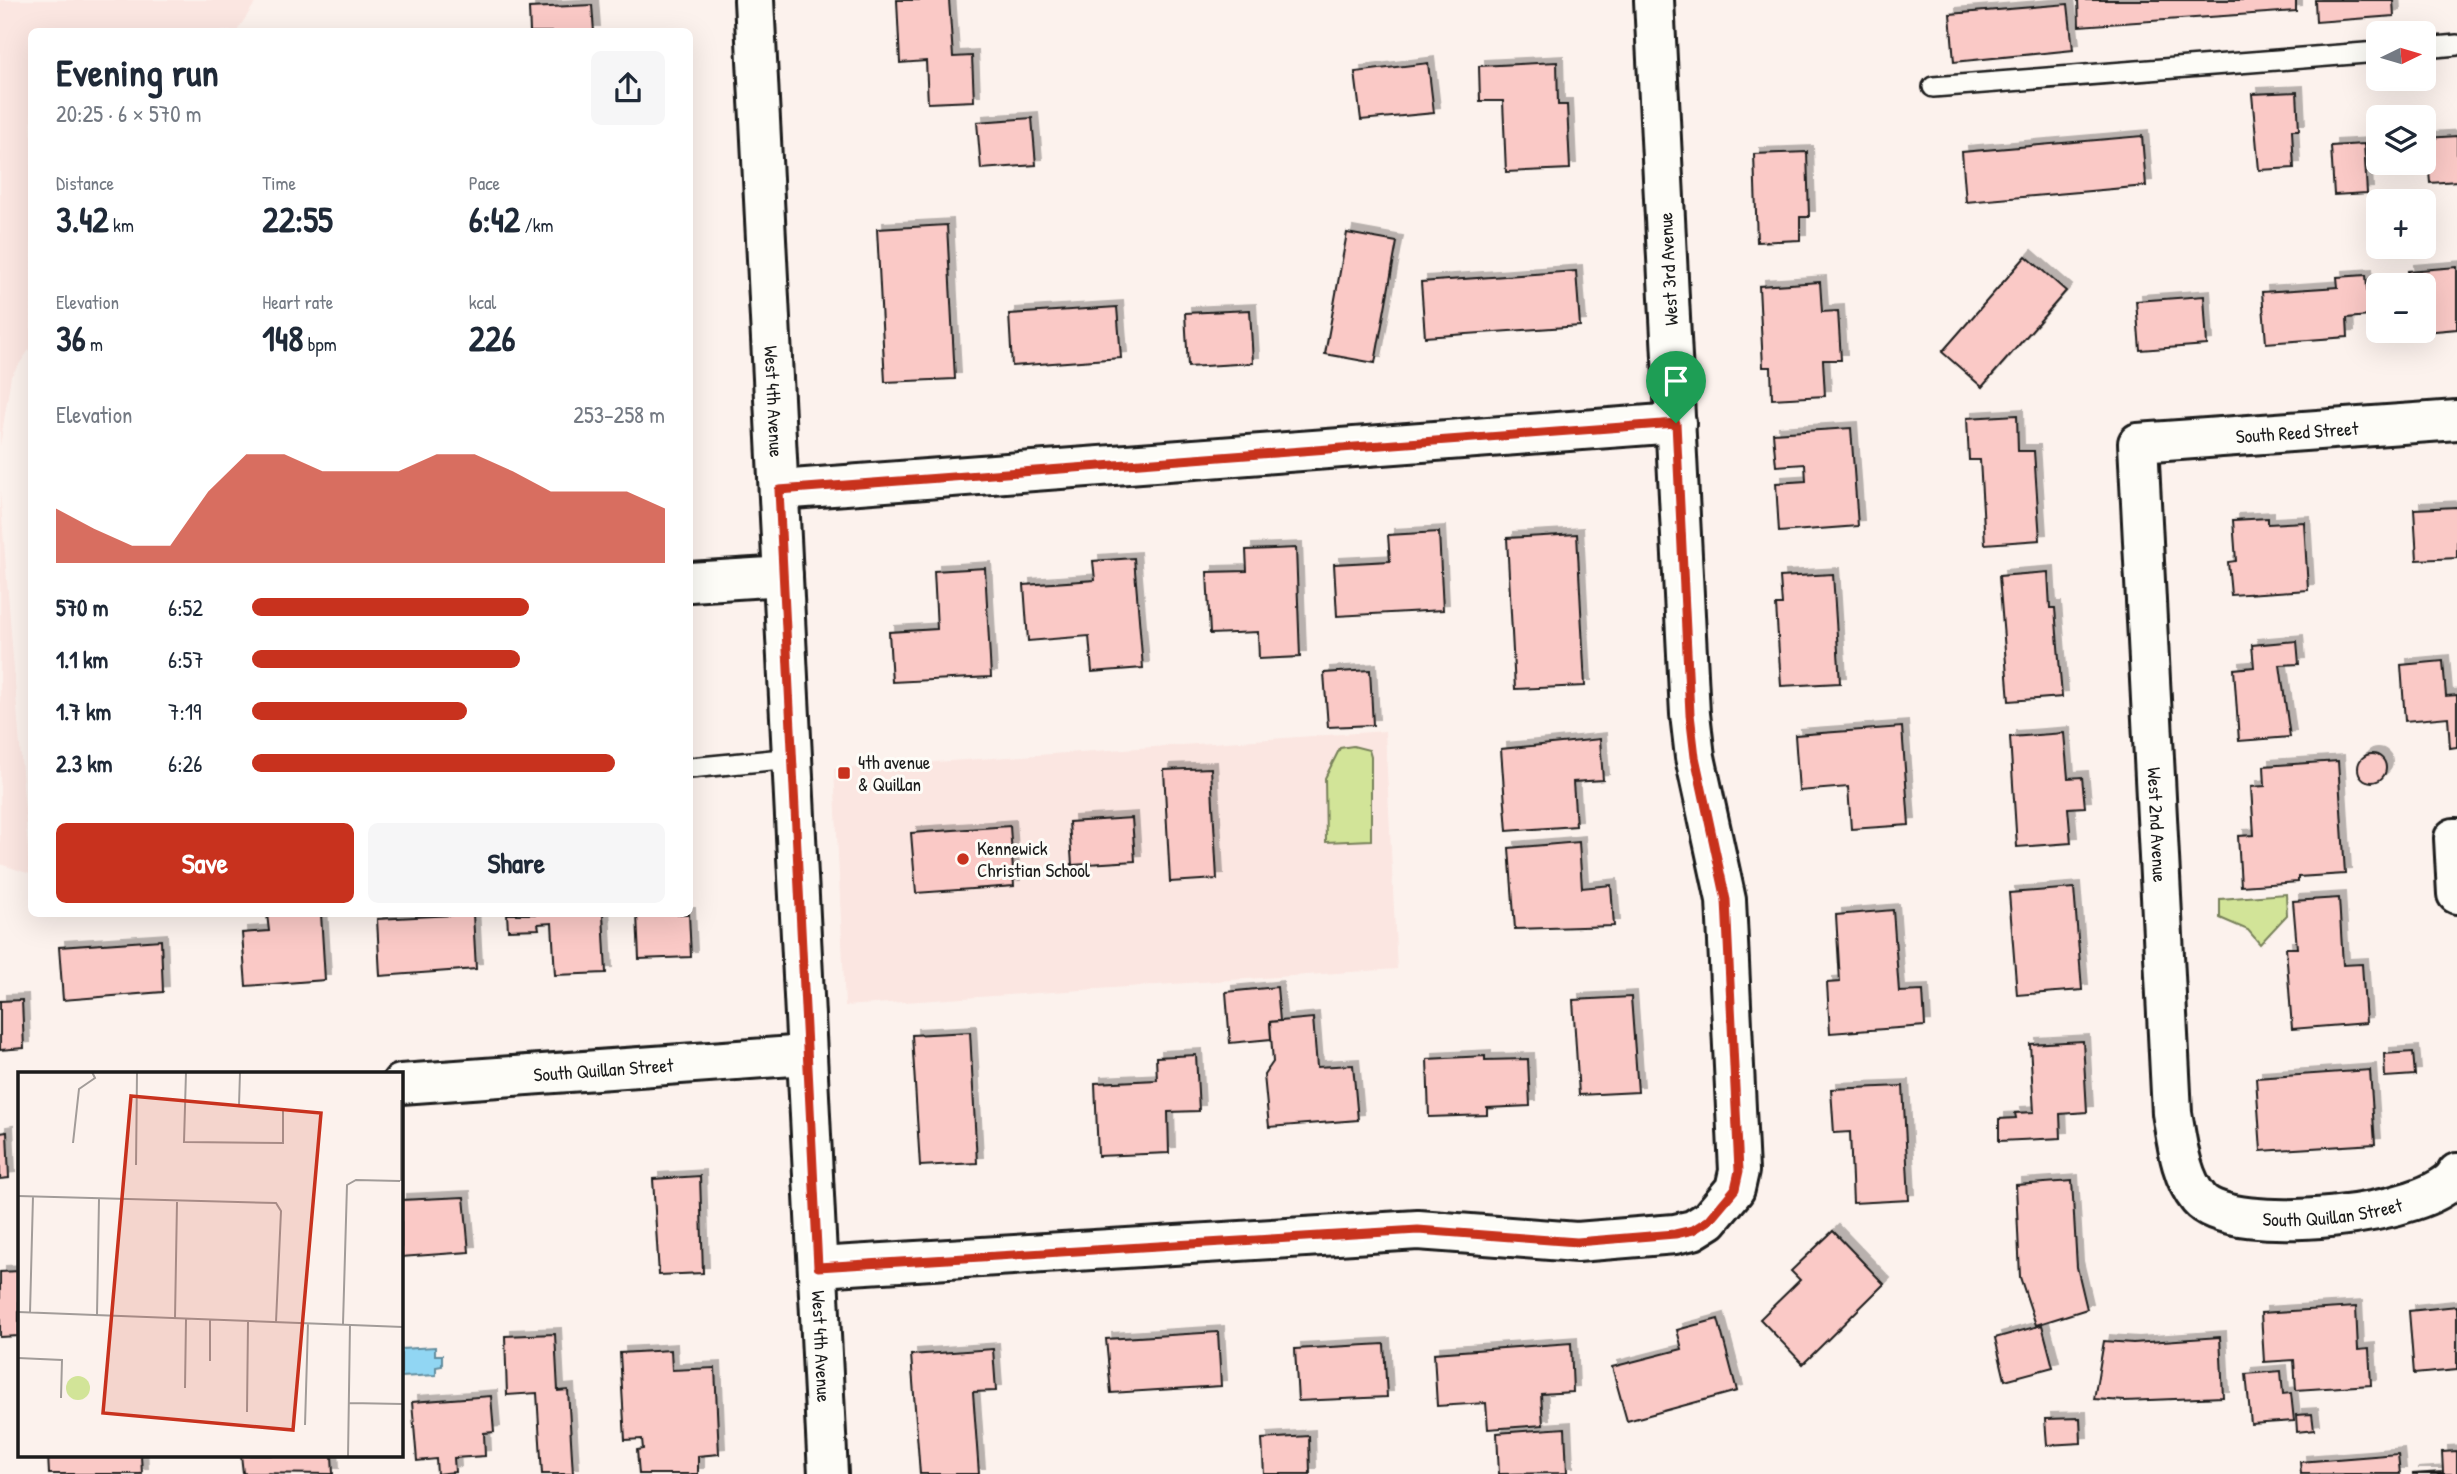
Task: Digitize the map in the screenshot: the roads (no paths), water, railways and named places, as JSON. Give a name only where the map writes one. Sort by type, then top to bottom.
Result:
[{"type":"street","name":"West 4th Avenue","points":[[754,0],[828,1474]]},
{"type":"street","name":"West 3rd Avenue","points":[[818,1267],[1418,1230],[1577,1242],[1675,1234],[1693,1230],[1709,1220],[1735,1189],[1739,1171],[1726,900],[1695,757],[1690,714],[1654,0]]},
{"type":"street","name":"South Reed Street","points":[[2138,443],[2457,420]]},
{"type":"street","points":[[779,490],[1676,423]]},
{"type":"street","name":"West 2nd Avenue","points":[[2138,443],[2172,1113],[2180,1159],[2199,1200]]},
{"type":"street","points":[[693,582],[783,576]]},
{"type":"street","points":[[2455,838],[2457,894]]},
{"type":"street","name":"South Quillan Street","points":[[402,1084],[807,1055]]},
{"type":"street","name":"South Quillan Street","points":[[2199,1200],[2227,1215],[2262,1221],[2350,1214],[2390,1208],[2424,1196],[2452,1182],[2457,1173]]},
{"type":"lane","points":[[2436,47],[2457,46]]},
{"type":"lane","points":[[1933,87],[2366,53]]},
{"type":"lane","points":[[693,768],[792,758]]},
{"type":"water","points":[[435,1347],[435,1355],[442,1355],[442,1366],[436,1367],[436,1375],[402,1377],[402,1349]]},
{"type":"place","name":"4th avenue & Quillan","points":[[844,773]]},
{"type":"place","name":"Kennewick Christian School","points":[[963,859]]}]
